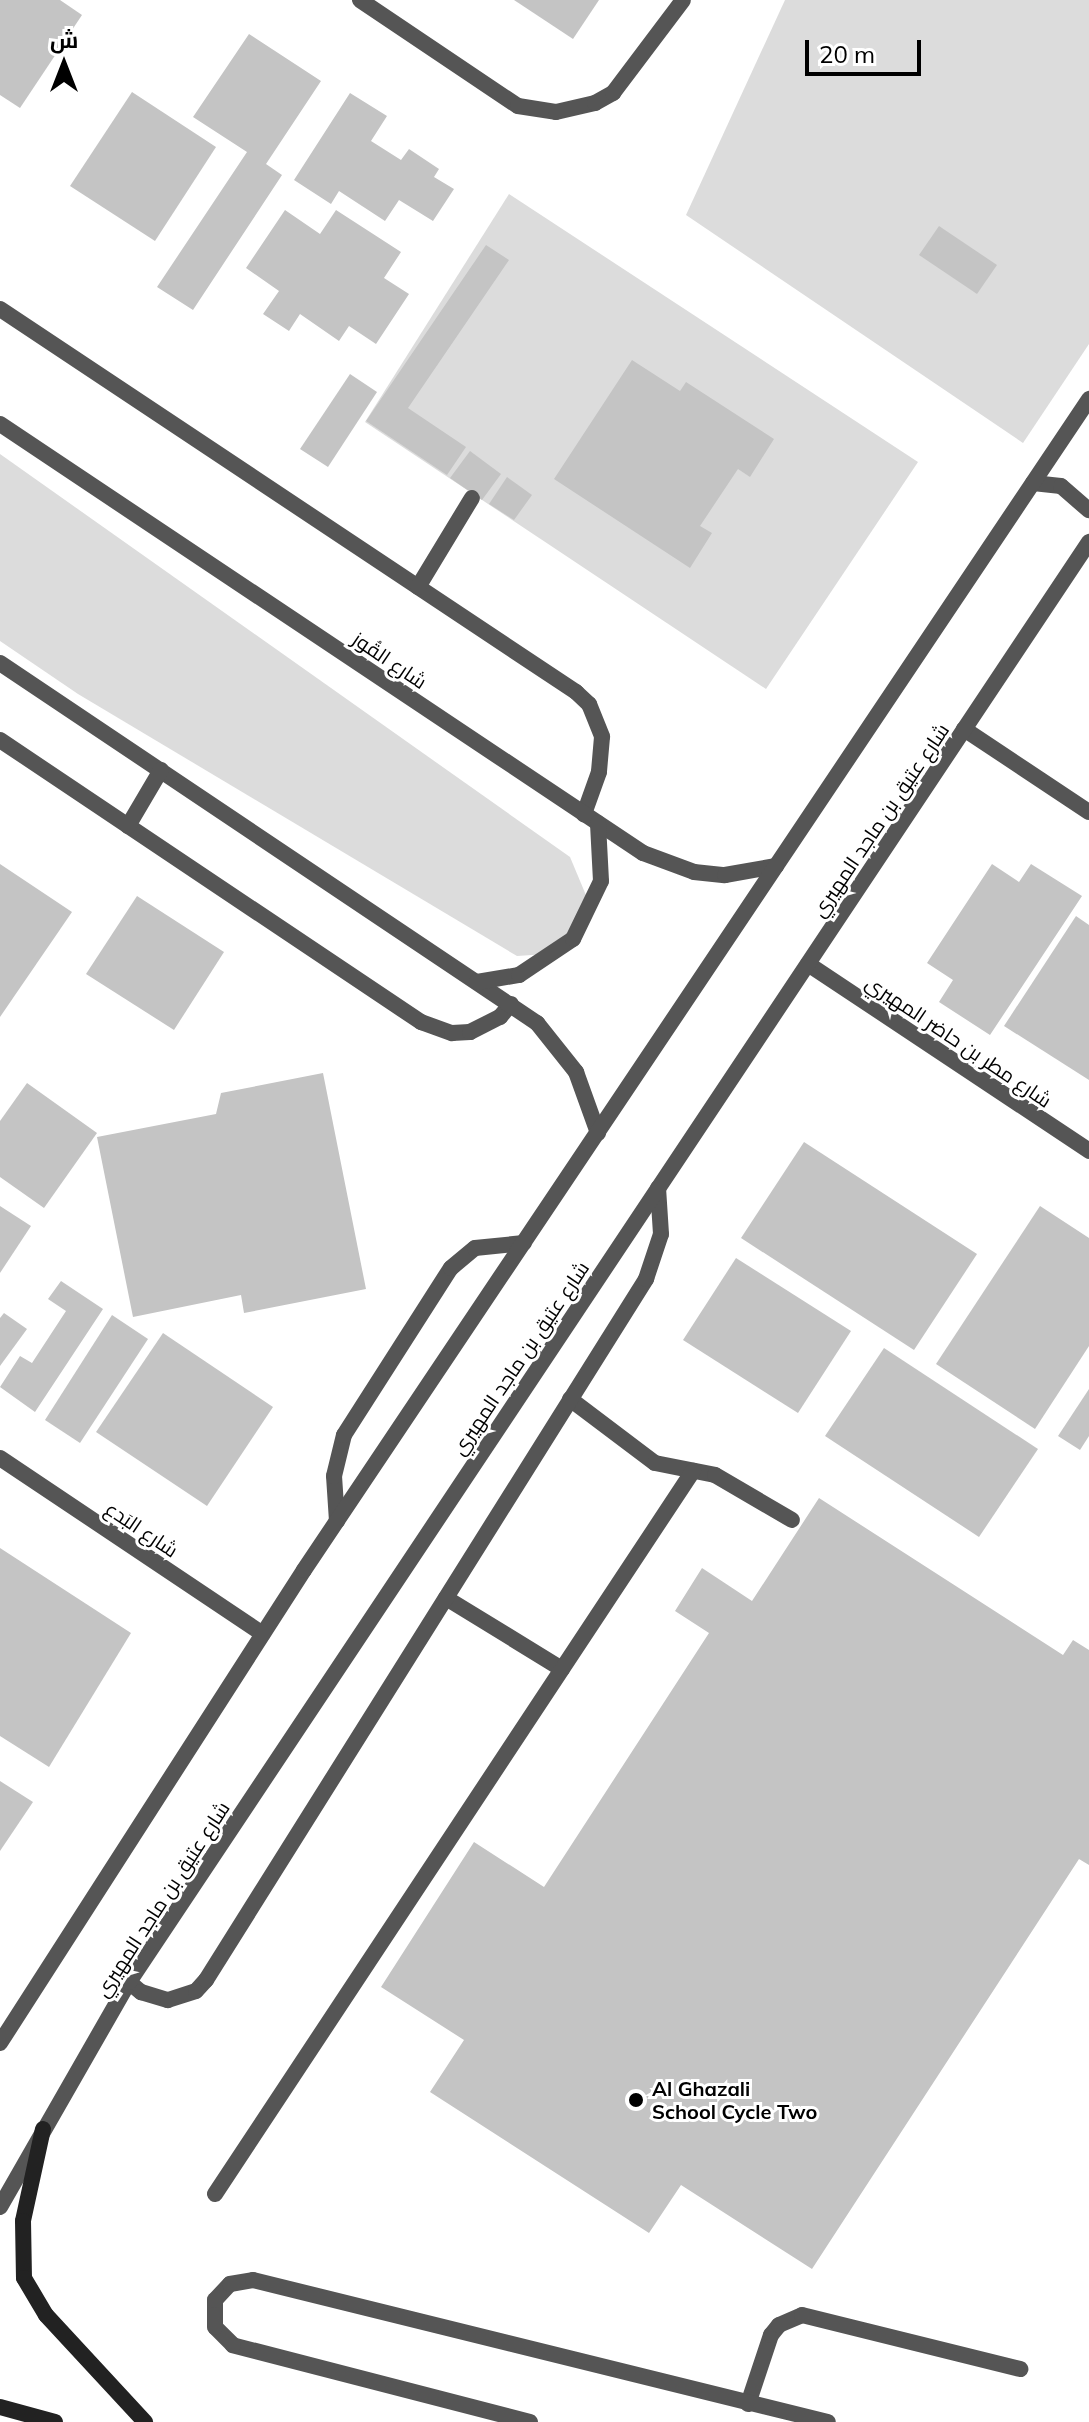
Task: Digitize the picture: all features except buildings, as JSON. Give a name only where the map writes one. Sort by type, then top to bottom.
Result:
[{"type":"main road","points":[[43,2129],[23,2221],[24,2278],[54,2324],[145,2422]]},
{"type":"main road","points":[[0,2407],[55,2422]]},
{"type":"street","points":[[360,0],[518,106],[556,112],[595,103],[613,93],[683,0]]},
{"type":"street","points":[[0,309],[589,704],[598,720],[603,754],[591,818],[601,881],[573,939],[519,975],[477,982]]},
{"type":"street","points":[[0,2043],[337,1521],[1089,399]]},
{"type":"street","name":"شارع القُوز","points":[[0,424],[643,853],[694,872],[725,875],[776,866]]},
{"type":"street","points":[[1033,483],[1061,486],[1089,510]]},
{"type":"street","points":[[418,587],[472,498]]},
{"type":"street","name":"شارع عتيق بن ماجد المهيري","points":[[0,2207],[129,1982],[1089,542]]},
{"type":"street","points":[[0,663],[537,1023],[576,1072],[598,1133]]},
{"type":"street","points":[[964,729],[1089,812]]},
{"type":"street","points":[[0,740],[436,1030],[470,1032],[500,1017],[511,1004]]},
{"type":"street","points":[[128,826],[161,770]]},
{"type":"street","name":"شارع مطر بن حاضر المهيري","points":[[808,964],[1089,1151]]},
{"type":"street","points":[[129,1982],[154,1998],[168,2000],[196,1991],[206,1980],[570,1399],[655,1257],[662,1211],[658,1188]]},
{"type":"street","points":[[337,1521],[334,1476],[344,1435],[451,1268],[475,1248],[524,1243]]},
{"type":"street","points":[[570,1399],[655,1463],[715,1475],[792,1520]]},
{"type":"street","name":"شارع البَدع","points":[[0,1458],[263,1634]]},
{"type":"street","points":[[215,2194],[693,1471]]},
{"type":"street","points":[[446,1598],[562,1669]]},
{"type":"street","points":[[530,2422],[233,2345],[215,2327],[215,2300],[230,2284],[253,2280],[759,2411],[828,2422]]},
{"type":"street","points":[[759,2411],[771,2335],[789,2318],[802,2315],[1020,2369]]},
{"type":"shaded area","points":[[785,0],[1089,0],[1089,344],[1023,443],[686,215]]},
{"type":"shaded area","points":[[509,194],[918,462],[766,689],[365,422]]},
{"type":"shaded area","points":[[0,454],[570,857],[588,900],[569,939],[547,954],[517,956],[78,694],[0,641]]},
{"type":"place","name":"Al Ghazali School Cycle Two","points":[[636,2100]]}]
